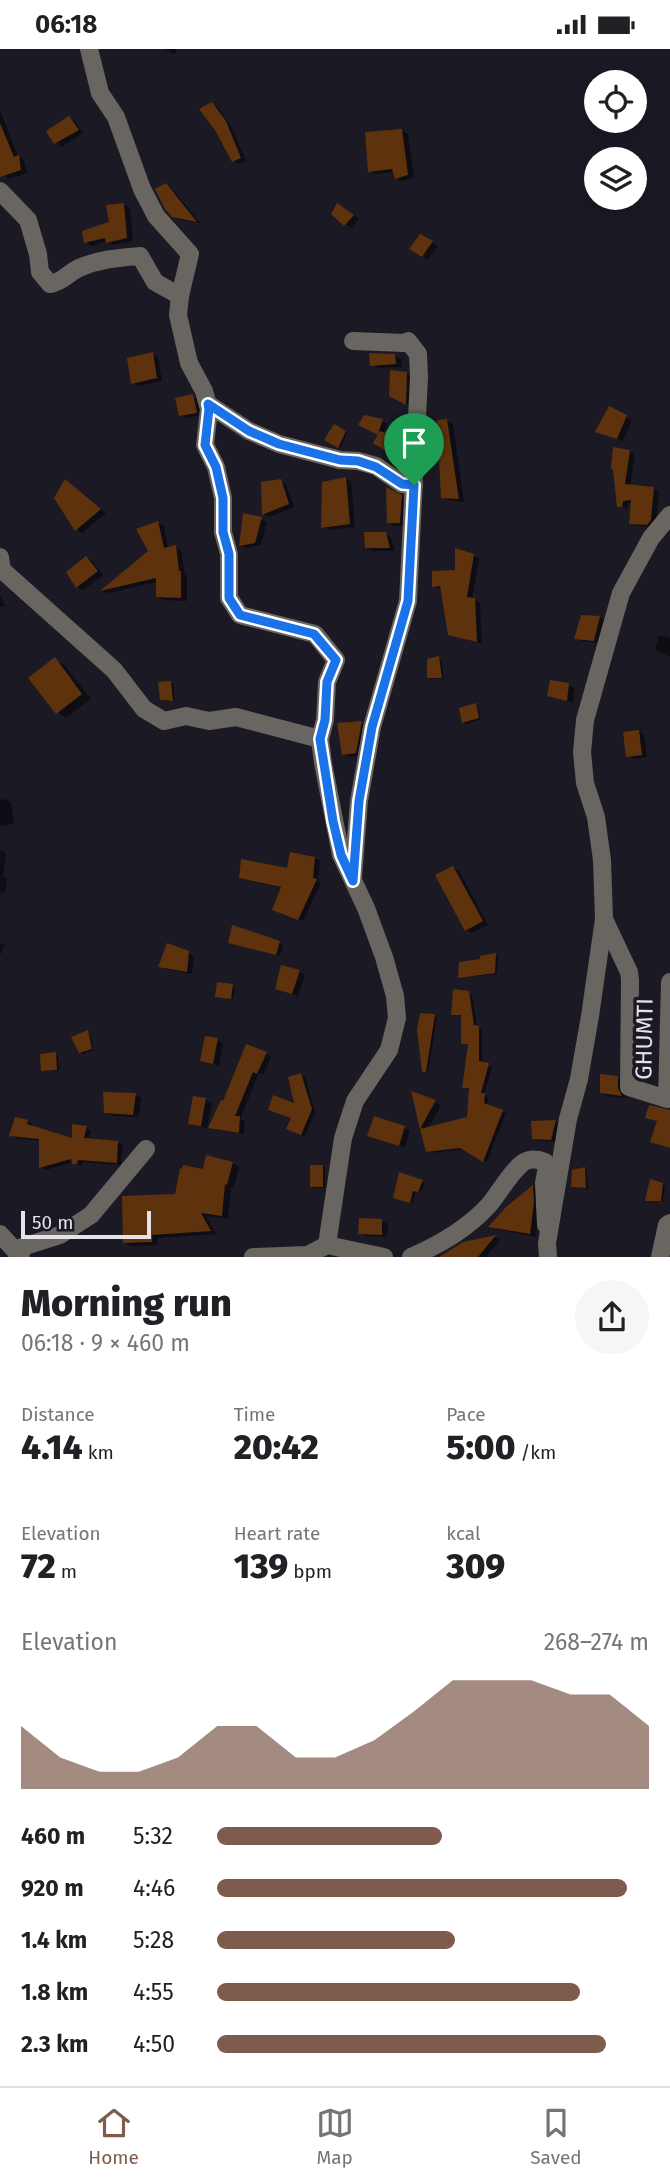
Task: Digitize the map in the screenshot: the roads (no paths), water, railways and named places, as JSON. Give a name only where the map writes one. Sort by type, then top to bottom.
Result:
[{"type":"street","points":[[89,49],[100,93],[116,117],[142,189],[156,216],[190,254],[178,315],[189,363],[204,391],[209,409],[205,445],[216,467],[223,498],[223,532],[229,554],[229,598],[240,615],[314,634],[336,660],[327,682],[325,720],[320,739],[333,821],[341,855],[384,957],[395,996],[397,1018],[389,1051],[355,1101],[343,1138],[327,1245]]},
{"type":"street","points":[[0,191],[28,220],[40,272],[50,284],[60,282],[75,270],[100,260],[140,256],[155,282],[180,296]]},
{"type":"street","points":[[353,341],[408,341],[418,355],[408,601],[372,727],[359,801],[353,881]]},
{"type":"street","points":[[208,404],[249,431],[279,444],[340,460],[358,461],[376,467],[402,484],[414,485]]},
{"type":"street","points":[[548,1250],[568,1119],[579,1079],[590,1016],[604,919],[602,860],[596,817],[585,783],[582,752],[585,720],[621,593],[651,538],[670,515]]},
{"type":"street","points":[[0,557],[2,570],[114,670],[144,709],[164,721],[186,716],[209,721],[236,717],[320,739]]},
{"type":"street","name":"GHUMTI","points":[[604,919],[631,980],[629,1087],[667,1099],[670,982]]},
{"type":"street","points":[[0,1234],[19,1253],[60,1235],[91,1215],[146,1149]]},
{"type":"street","points":[[411,1257],[460,1232],[488,1206],[520,1166],[532,1159],[539,1159],[547,1166],[544,1183],[548,1250]]},
{"type":"street","points":[[660,1257],[667,1225],[670,1223]]},
{"type":"street","points":[[253,1257],[308,1256],[327,1245],[384,1257]]}]
